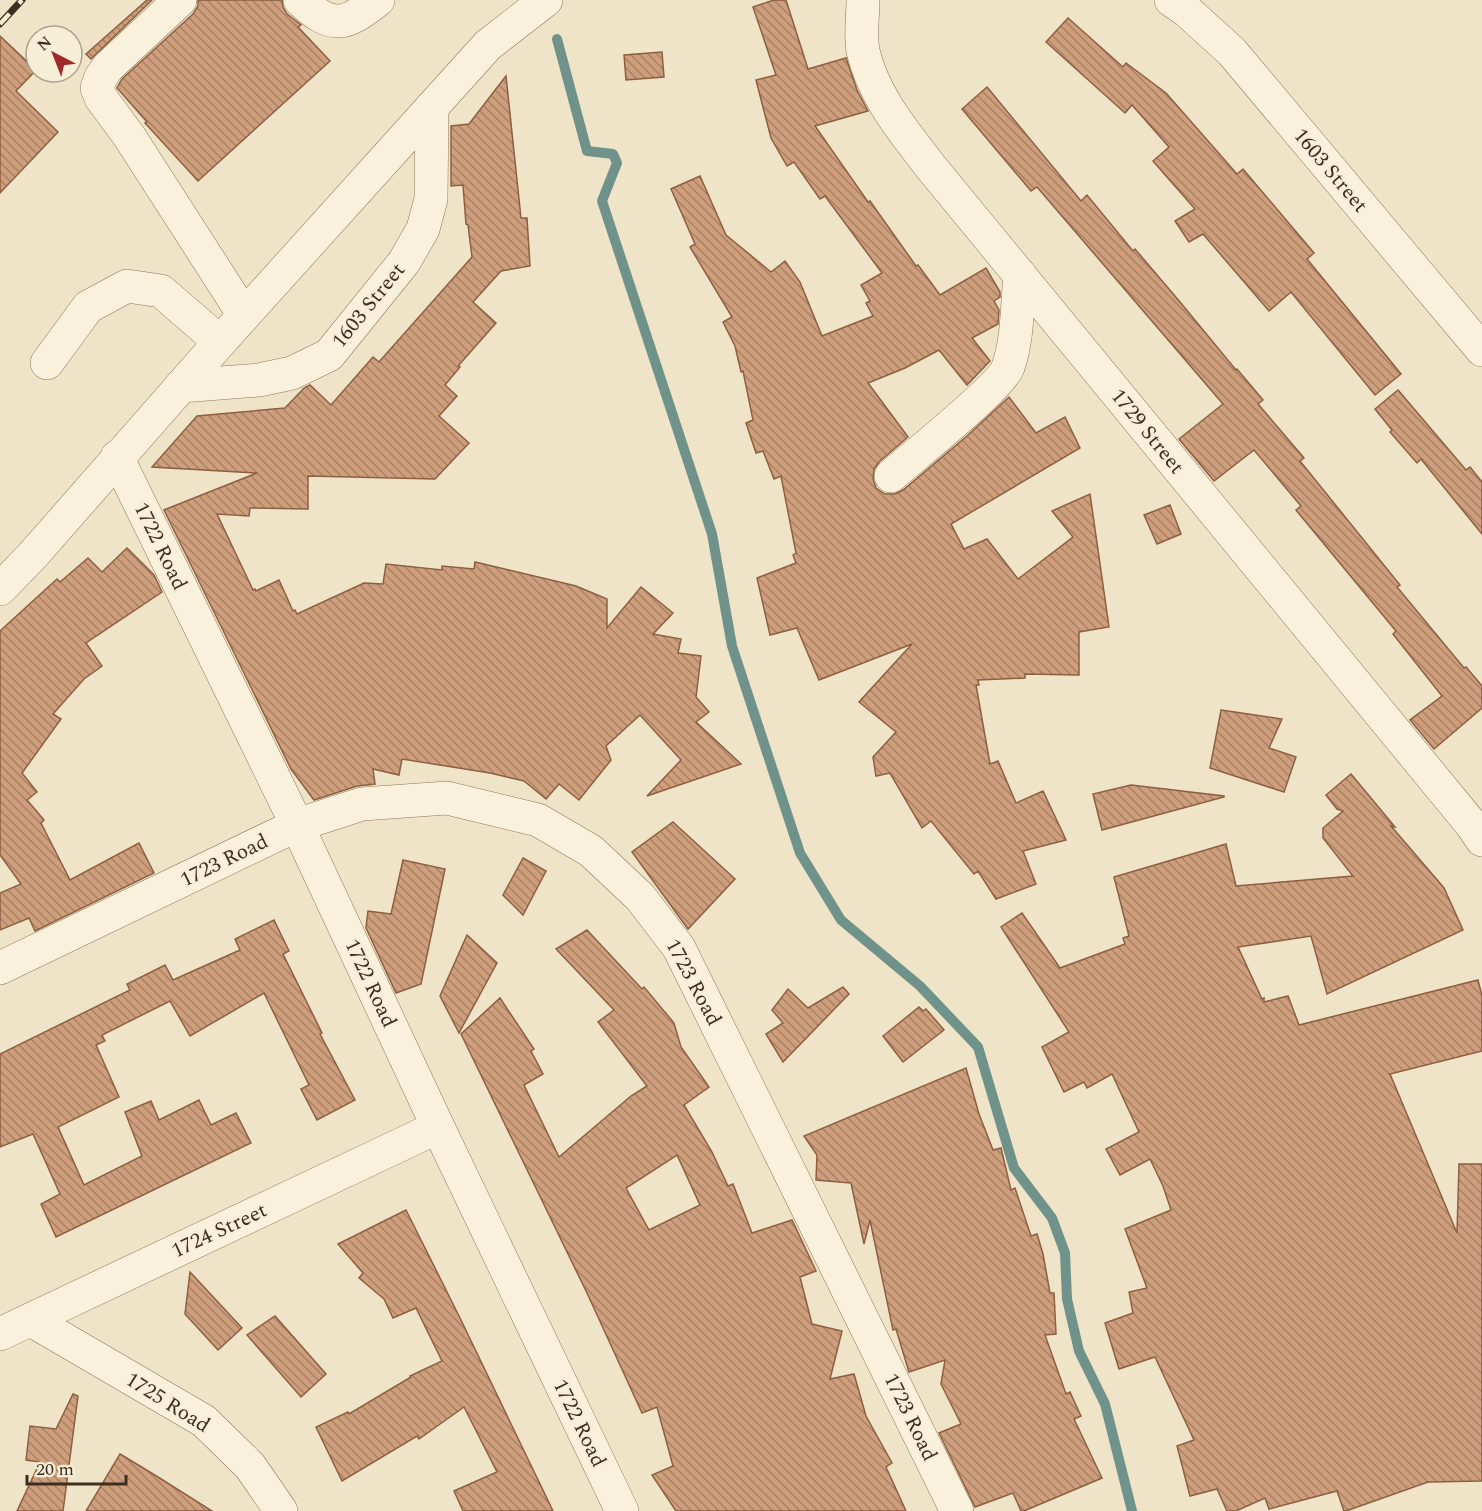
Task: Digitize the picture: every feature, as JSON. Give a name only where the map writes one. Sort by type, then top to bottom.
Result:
[{"type":"street","points":[[180,0],[108,68],[97,88],[101,98],[129,136],[244,315]]},
{"type":"street","points":[[300,0],[314,13],[343,22],[353,19],[378,0]]},
{"type":"street","name":"1729 Street","points":[[863,0],[862,49],[877,93],[930,166],[1482,840]]},
{"type":"street","name":"1603 Street","points":[[1171,0],[1187,11],[1232,52],[1482,350]]},
{"type":"street","points":[[0,588],[32,556],[244,315],[488,45],[542,1]]},
{"type":"street","name":"1603 Street","points":[[181,386],[259,380],[292,373],[329,355],[404,262],[423,229],[431,199],[432,107]]},
{"type":"street","points":[[891,476],[986,392],[1008,369],[1020,275]]},
{"type":"street","points":[[47,363],[88,307],[127,286],[161,291],[220,342]]},
{"type":"street","name":"1722 Road","points":[[117,458],[297,825],[438,1127],[622,1511]]},
{"type":"street","name":"1723 Road","points":[[0,968],[297,825],[362,804],[447,798],[538,820],[591,851],[640,897],[679,948],[957,1511]]},
{"type":"street","name":"1724 Street","points":[[0,1334],[438,1127]]},
{"type":"street","name":"1725 Road","points":[[31,1320],[204,1421],[250,1466],[281,1511]]},
{"type":"building","points":[[147,0],[152,0],[91,59],[86,54]]},
{"type":"building","points":[[198,0],[282,0],[287,14],[301,25],[298,27],[330,61],[198,181],[145,123],[147,122],[117,88],[122,79],[193,14],[198,6]]},
{"type":"building","points":[[774,0],[786,0],[808,69],[846,58],[857,90],[868,111],[815,126],[916,266],[918,265],[940,295],[986,268],[1000,292],[1000,297],[994,301],[999,310],[998,324],[972,338],[990,361],[967,385],[939,350],[905,368],[868,383],[908,437],[874,469],[873,479],[876,488],[885,494],[895,494],[903,490],[1009,397],[1036,433],[1065,417],[1080,448],[951,524],[964,549],[987,539],[1018,579],[1073,537],[1052,511],[1090,494],[1109,627],[1079,632],[1079,675],[1025,674],[1025,678],[978,680],[979,685],[976,685],[990,764],[998,761],[1016,803],[1043,791],[1066,840],[1023,851],[1036,884],[996,899],[978,871],[974,874],[931,821],[922,828],[890,773],[876,776],[873,757],[896,732],[859,702],[912,644],[819,680],[797,628],[770,635],[757,578],[796,563],[781,476],[774,479],[763,451],[756,453],[746,423],[753,420],[743,371],[741,372],[735,346],[723,322],[732,317],[690,247],[695,244],[671,189],[700,176],[726,235],[771,272],[785,261],[800,282],[822,336],[873,316],[866,303],[870,301],[861,285],[882,273],[825,196],[820,199],[794,162],[787,166],[771,138],[756,80],[776,75],[753,7]]},
{"type":"building","points":[[1068,18],[1123,67],[1126,63],[1166,93],[1237,174],[1243,169],[1314,253],[1307,259],[1401,374],[1375,395],[1291,292],[1269,311],[1203,234],[1189,242],[1175,221],[1195,209],[1153,161],[1169,147],[1132,105],[1125,113],[1046,42]]},
{"type":"building","points":[[0,36],[24,59],[24,83],[16,91],[58,132],[0,193]]},
{"type":"building","points":[[662,52],[664,77],[626,80],[624,55]]},
{"type":"building","points":[[506,76],[521,218],[527,218],[530,266],[501,271],[473,302],[496,323],[458,366],[460,367],[445,385],[457,396],[439,416],[469,443],[435,479],[308,476],[308,509],[250,508],[249,516],[217,514],[253,590],[256,591],[279,580],[293,611],[295,610],[297,614],[364,583],[383,584],[386,564],[442,570],[442,566],[474,569],[475,562],[576,586],[607,599],[607,628],[641,587],[673,613],[653,634],[681,639],[678,653],[701,656],[696,697],[709,712],[696,722],[741,764],[647,796],[681,760],[640,715],[606,746],[611,760],[579,800],[559,784],[546,799],[524,781],[490,773],[402,759],[399,775],[373,769],[375,784],[357,786],[314,800],[291,769],[164,510],[257,473],[152,467],[197,416],[285,408],[304,388],[310,385],[331,405],[373,357],[379,362],[472,257],[466,224],[463,185],[451,186],[451,126],[469,124]]},
{"type":"building","points":[[987,87],[1081,201],[1087,195],[1263,400],[1258,404],[1304,458],[1300,461],[1400,585],[1397,587],[1464,668],[1466,667],[1482,686],[1482,708],[1434,749],[1410,720],[1442,696],[1393,634],[1396,631],[1296,510],[1301,506],[1254,450],[1214,481],[1179,439],[1223,404],[1037,187],[1031,191],[962,109]]},
{"type":"building","points":[[1398,390],[1466,470],[1470,467],[1482,482],[1482,534],[1421,459],[1417,463],[1390,432],[1392,430],[1375,409]]},
{"type":"building","points":[[1170,505],[1181,534],[1157,544],[1144,515]]},
{"type":"building","points":[[127,548],[154,575],[162,592],[86,643],[102,666],[84,679],[53,714],[61,719],[22,773],[37,792],[27,800],[44,820],[41,823],[70,880],[139,843],[154,873],[35,931],[29,918],[0,930],[0,893],[21,884],[0,855],[0,631],[57,579],[60,582],[88,558],[102,572]]},
{"type":"building","points":[[1221,710],[1282,719],[1269,748],[1296,757],[1284,792],[1210,768]]},
{"type":"building","points":[[1351,774],[1395,827],[1391,826],[1444,888],[1463,930],[1327,994],[1311,936],[1238,947],[1264,1002],[1288,996],[1299,1025],[1478,980],[1482,996],[1482,1051],[1390,1074],[1457,1233],[1459,1164],[1482,1164],[1482,1481],[1428,1482],[1346,1511],[1344,1511],[1337,1491],[1269,1509],[1265,1498],[1236,1511],[1227,1511],[1217,1489],[1190,1496],[1177,1446],[1194,1440],[1155,1357],[1119,1369],[1105,1323],[1133,1313],[1129,1292],[1147,1288],[1125,1229],[1171,1210],[1163,1186],[1150,1159],[1120,1175],[1106,1149],[1139,1132],[1112,1074],[1087,1088],[1084,1082],[1064,1092],[1042,1047],[1069,1032],[1001,927],[1022,913],[1060,968],[1125,944],[1123,938],[1129,936],[1114,877],[1226,844],[1236,886],[1353,876],[1323,838],[1323,828],[1343,811],[1337,809],[1326,795]]},
{"type":"building","points":[[1131,785],[1224,797],[1102,830],[1093,794]]},
{"type":"building","points":[[673,822],[735,879],[688,929],[632,852]]},
{"type":"building","points":[[523,858],[546,871],[523,915],[503,895]]},
{"type":"building","points":[[403,860],[445,869],[421,984],[396,993],[366,928],[368,911],[391,914]]},
{"type":"building","points":[[274,920],[289,951],[283,954],[322,1033],[320,1034],[355,1100],[317,1120],[301,1089],[309,1085],[264,993],[190,1036],[170,1001],[102,1035],[105,1041],[96,1045],[119,1097],[58,1127],[84,1185],[142,1156],[125,1112],[151,1101],[159,1120],[199,1100],[211,1125],[236,1113],[251,1143],[56,1237],[41,1204],[60,1194],[33,1134],[0,1147],[0,1054],[130,990],[127,984],[165,965],[173,980],[240,950],[235,939]]},
{"type":"building","points":[[587,930],[642,989],[644,987],[674,1023],[681,1047],[709,1087],[684,1105],[712,1152],[728,1186],[733,1184],[752,1233],[792,1220],[816,1271],[800,1277],[812,1324],[842,1331],[830,1379],[854,1374],[866,1416],[892,1463],[886,1467],[906,1511],[676,1511],[652,1475],[673,1466],[657,1407],[642,1413],[587,1293],[461,1034],[500,998],[534,1049],[531,1051],[543,1074],[524,1085],[559,1157],[631,1096],[647,1086],[598,1022],[614,1010],[556,949]],"holes":[[[677,1155],[700,1205],[649,1230],[626,1188]]]},
{"type":"building","points":[[467,935],[497,963],[459,1033],[440,996]]},
{"type":"building","points":[[843,987],[849,994],[783,1062],[766,1034],[783,1023],[772,1010],[788,989],[808,1008]]},
{"type":"building","points":[[919,1007],[923,1011],[926,1009],[944,1030],[903,1062],[883,1036]]},
{"type":"building","points":[[966,1068],[979,1114],[993,1150],[1001,1148],[1011,1190],[1015,1188],[1031,1236],[1037,1234],[1050,1293],[1054,1293],[1056,1334],[1045,1335],[1066,1394],[1070,1392],[1081,1416],[1074,1419],[1102,1478],[1024,1511],[1021,1511],[1013,1493],[975,1507],[939,1433],[961,1424],[941,1384],[945,1360],[909,1372],[896,1329],[893,1330],[870,1220],[864,1244],[851,1183],[816,1180],[817,1155],[804,1136]]},
{"type":"building","points":[[406,1210],[553,1511],[463,1511],[454,1491],[497,1472],[464,1407],[419,1439],[417,1436],[342,1481],[316,1427],[348,1412],[349,1414],[410,1376],[442,1361],[416,1308],[393,1318],[384,1299],[359,1278],[363,1273],[338,1244]]},
{"type":"building","points":[[190,1272],[242,1328],[218,1350],[185,1314]]},
{"type":"building","points":[[275,1316],[326,1374],[301,1397],[247,1335]]},
{"type":"building","points":[[73,1394],[78,1396],[63,1511],[17,1511],[40,1462],[26,1460],[30,1426],[56,1429]]},
{"type":"building","points":[[120,1454],[158,1477],[212,1511],[86,1511]]},
{"type":"waterway","points":[[557,39],[587,151],[613,154],[617,163],[602,201],[712,534],[732,646],[800,853],[841,920],[920,986],[978,1047],[1014,1168],[1052,1218],[1065,1253],[1067,1299],[1079,1351],[1105,1404],[1132,1511]]},
{"type":"railway","points":[[0,24],[22,0]]}]
